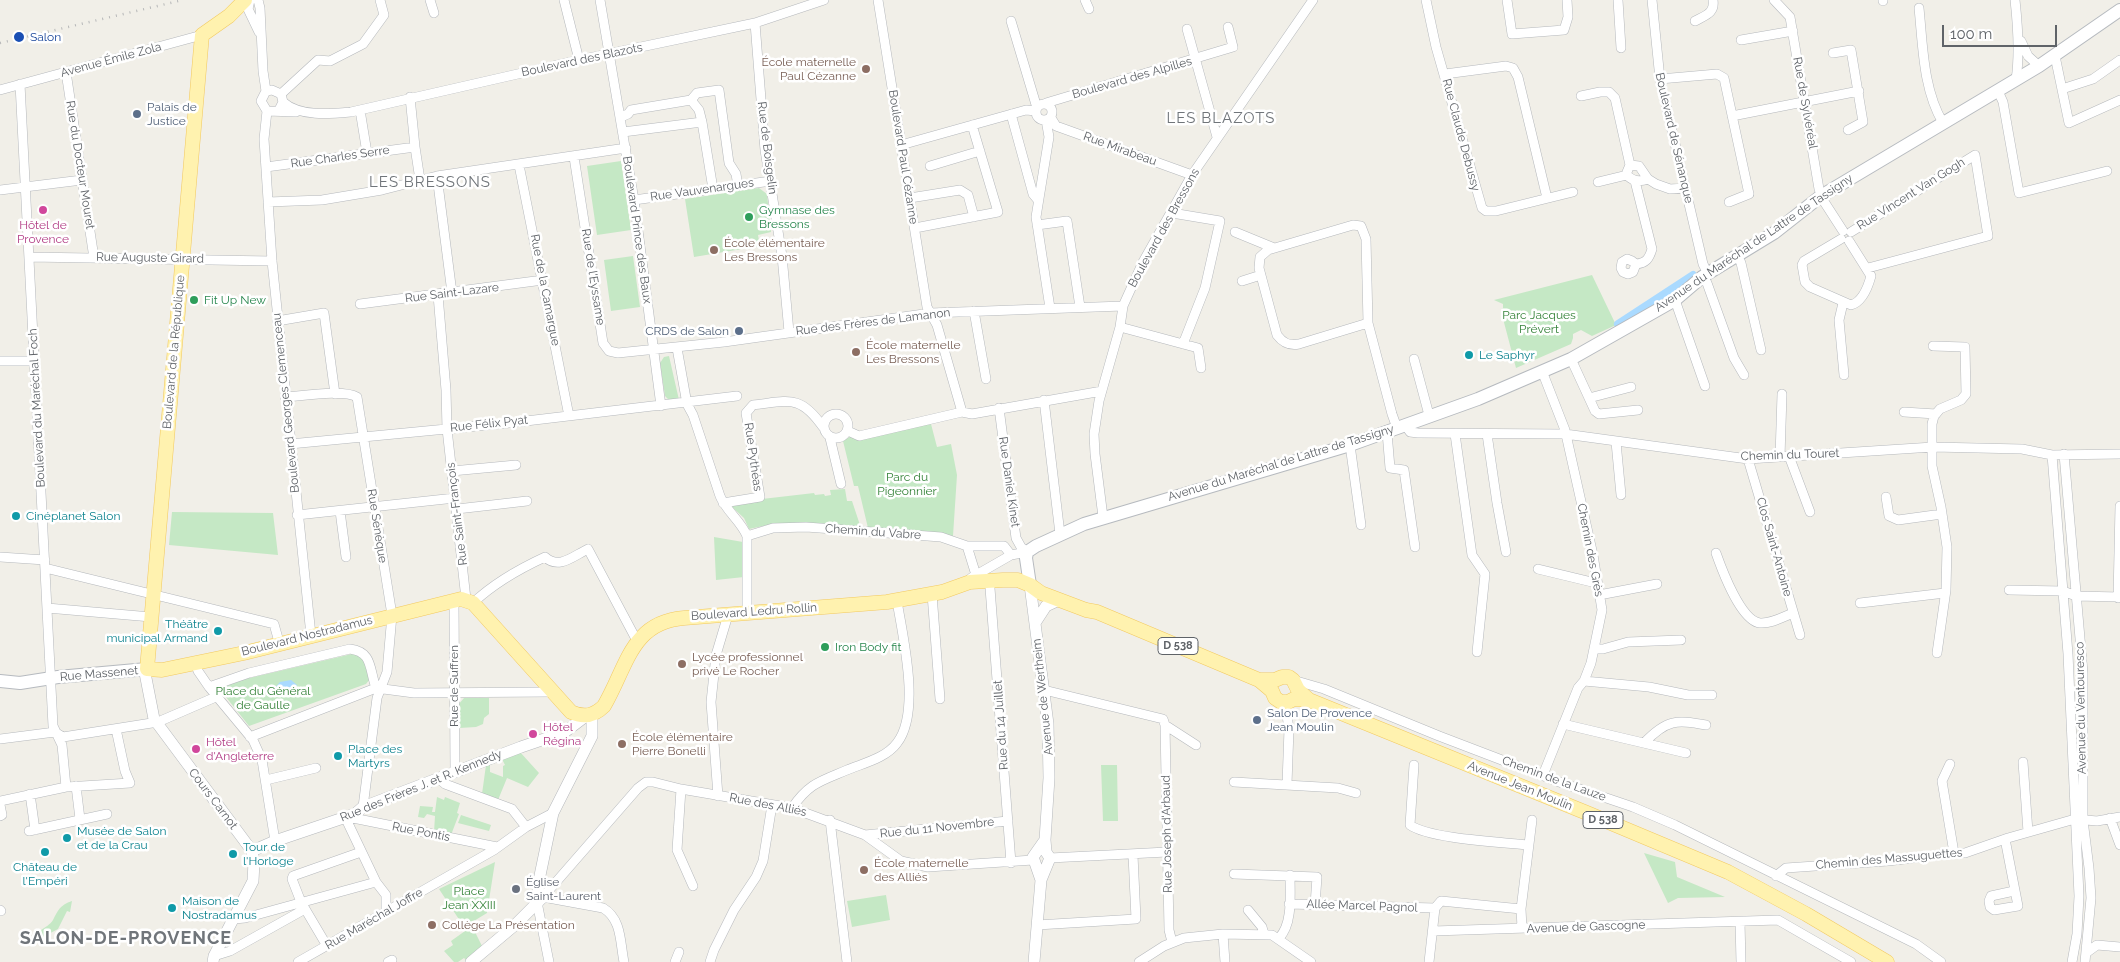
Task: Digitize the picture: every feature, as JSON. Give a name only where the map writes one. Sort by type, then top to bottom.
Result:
[{"type":"main road","points":[[202,35],[251,2]]},
{"type":"main road","name":"Avenue du Maréchal de Lattre de Tassigny","points":[[1028,552],[1060,534],[1103,517],[1350,445],[1396,429],[1426,416],[1478,399],[1571,358],[1674,300],[1705,276],[1774,233],[1821,196],[2039,66],[2120,10]]},
{"type":"main road","name":"Boulevard de la République","points":[[146,669],[202,35]]},
{"type":"main road","points":[[1028,552],[1026,558],[1030,585]]},
{"type":"main road","name":"Boulevard Ledru Rollin","points":[[937,593],[958,585],[985,581],[1018,580],[1030,585]]},
{"type":"main road","name":"Avenue Jean Moulin","points":[[1030,585],[1041,584],[1057,589],[1088,605],[1097,612]]},
{"type":"main road","name":"Boulevard Ledru Rollin","points":[[589,716],[599,711],[608,699],[637,641],[652,626],[663,621],[898,601],[937,593],[990,588],[1017,588],[1030,585]]},
{"type":"main road","name":"Avenue Jean Moulin","points":[[1030,585],[1041,593],[1086,610],[1097,612],[1274,686],[1285,676],[1292,692],[1309,700],[1728,872],[1806,914],[1887,962]]},
{"type":"main road","points":[[464,601],[571,712],[579,716],[589,716]]},
{"type":"main road","name":"Boulevard Nostradamus","points":[[146,669],[162,670],[195,663],[392,615],[464,601]]},
{"type":"main road","name":"Rue Massenet","points":[[0,681],[20,682],[146,669]]},
{"type":"main road","points":[[1274,686],[1278,700],[1292,692]]},
{"type":"street","points":[[251,2],[260,8],[264,94],[261,103],[267,111],[273,112],[318,60],[330,60],[363,44],[384,15],[380,0]]},
{"type":"street","points":[[430,0],[434,13]]},
{"type":"street","points":[[564,0],[579,60]]},
{"type":"street","name":"Boulevard Prince des Baux","points":[[600,0],[634,200],[661,406]]},
{"type":"street","name":"Boulevard des Blazots","points":[[281,102],[300,111],[330,114],[360,110],[410,97],[755,23],[824,0]]},
{"type":"street","name":"Boulevard Paul Cézanne","points":[[878,0],[927,306],[938,325],[962,412]]},
{"type":"street","points":[[1085,0],[1089,9]]},
{"type":"street","name":"Boulevard des Bressons","points":[[1103,517],[1094,434],[1102,391],[1120,327],[1123,306],[1143,262],[1192,175],[1313,0]]},
{"type":"street","name":"Rue Claude Debussy","points":[[1426,0],[1436,47],[1482,208],[1486,211],[1496,211],[1574,192]]},
{"type":"street","points":[[1506,0],[1512,34],[1564,30],[1568,16],[1567,0]]},
{"type":"street","points":[[1618,0],[1621,48]]},
{"type":"street","name":"Boulevard de Sénanque","points":[[1652,0],[1660,79],[1705,276],[1734,358],[1744,375]]},
{"type":"street","points":[[1695,21],[1712,12],[1714,7],[1713,0]]},
{"type":"street","name":"Rue de Sylvéréal","points":[[1774,0],[1790,17],[1821,196]]},
{"type":"street","points":[[2015,0],[2019,35],[2019,63],[2016,80]]},
{"type":"street","points":[[251,2],[261,37]]},
{"type":"street","points":[[1919,8],[1932,101],[1943,123]]},
{"type":"street","points":[[1011,21],[1039,118],[1048,119]]},
{"type":"street","name":"Rue de Boisgelin","points":[[755,23],[765,150],[782,256],[789,332]]},
{"type":"street","name":"Boulevard des Alpilles","points":[[1046,104],[1234,48],[1228,27]]},
{"type":"street","points":[[1187,29],[1217,137]]},
{"type":"street","points":[[1741,40],[1792,31]]},
{"type":"street","name":"Avenue Émile Zola","points":[[0,90],[202,35]]},
{"type":"street","points":[[2019,35],[2024,51],[2039,66]]},
{"type":"street","points":[[1834,53],[1851,50],[1859,91],[1864,122],[1848,130]]},
{"type":"street","points":[[2055,56],[2069,123],[2120,100]]},
{"type":"street","points":[[2062,89],[2094,79],[2120,60]]},
{"type":"street","points":[[1445,74],[1506,66],[1513,68],[1518,77],[1547,198]]},
{"type":"street","name":"Rue du Docteur Mouret","points":[[66,72],[94,258]]},
{"type":"street","points":[[1660,79],[1717,74],[1724,78],[1750,194],[1729,202]]},
{"type":"street","name":"Boulevard du Maréchal Foch","points":[[20,84],[24,187],[55,732],[62,745],[80,819]]},
{"type":"street","points":[[264,94],[272,90],[281,102]]},
{"type":"street","points":[[621,117],[628,114],[630,110],[691,100],[697,93],[719,90],[729,163],[736,174],[738,186]]},
{"type":"street","points":[[1732,116],[1859,91]]},
{"type":"street","points":[[1998,91],[2003,102],[2019,193],[2107,170]]},
{"type":"street","points":[[1581,96],[1609,92],[1615,98],[1630,165],[1627,172],[1631,178],[1652,249],[1644,263],[1636,264]]},
{"type":"street","points":[[410,97],[414,147],[420,180]]},
{"type":"street","points":[[691,100],[699,110],[702,122],[713,189]]},
{"type":"street","points":[[901,145],[1026,110],[1037,109],[1041,104],[1046,104],[1052,109],[1048,119],[1049,137],[1038,200],[1037,221],[1050,308]]},
{"type":"street","points":[[360,110],[366,154]]},
{"type":"street","name":"Boulevard Georges Clemenceau","points":[[267,111],[264,139],[277,321],[311,635]]},
{"type":"street","points":[[1011,114],[1032,194],[1038,200]]},
{"type":"street","name":"Rue Mirabeau","points":[[1048,119],[1056,126],[1192,175]]},
{"type":"street","points":[[623,132],[702,122]]},
{"type":"street","points":[[915,228],[998,212],[972,125]]},
{"type":"street","name":"Rue Charles Serre","points":[[266,167],[414,147]]},
{"type":"street","points":[[268,202],[322,200],[382,190],[437,176],[626,148]]},
{"type":"street","points":[[930,166],[980,151]]},
{"type":"street","name":"Rue Vincent Van Gogh","points":[[1846,236],[1975,155],[1988,236],[1868,268]]},
{"type":"street","name":"Rue de l'Eyssame","points":[[574,157],[603,343],[609,350],[618,353],[653,350]]},
{"type":"street","name":"Rue de la Camargue","points":[[519,165],[569,416]]},
{"type":"street","points":[[1630,165],[1642,169],[1648,179]]},
{"type":"street","points":[[437,176],[452,293]]},
{"type":"street","points":[[1598,182],[1631,178],[1648,179],[1670,189],[1685,188]]},
{"type":"street","points":[[0,190],[82,180]]},
{"type":"street","name":"Rue Vauvenargues","points":[[634,200],[770,181]]},
{"type":"street","points":[[910,198],[960,190],[968,195],[974,217]]},
{"type":"street","points":[[1821,196],[1868,268],[1871,276],[1868,288],[1855,304],[1851,306],[1810,287],[1805,282],[1802,265],[1804,261],[1846,236]]},
{"type":"street","points":[[1172,213],[1220,221],[1205,288],[1183,344]]},
{"type":"street","points":[[1037,221],[1067,221],[1080,307]]},
{"type":"street","points":[[1368,323],[1291,345],[1281,341],[1277,335],[1259,268],[1260,257],[1268,250],[1274,248],[1353,225],[1361,226],[1366,239],[1368,323],[1396,429],[1390,468],[1404,470],[1415,547]]},
{"type":"street","points":[[1235,232],[1274,248]]},
{"type":"street","points":[[1737,255],[1741,263],[1761,350]]},
{"type":"street","name":"Rue Auguste Girard","points":[[29,257],[272,260]]},
{"type":"street","points":[[1242,281],[1261,275]]},
{"type":"street","name":"Rue Saint-Lazare","points":[[360,304],[543,280]]},
{"type":"street","name":"Rue Saint-François","points":[[438,295],[446,390],[447,429],[456,498],[464,601]]},
{"type":"street","points":[[1674,300],[1704,386]]},
{"type":"street","points":[[1843,303],[1839,320],[1844,375]]},
{"type":"street","name":"Rue des Frères de Lamanon","points":[[653,350],[931,313],[1123,306]]},
{"type":"street","points":[[974,311],[986,379]]},
{"type":"street","points":[[277,321],[324,313],[336,394],[285,397]]},
{"type":"street","points":[[1120,327],[1198,348],[1202,368]]},
{"type":"street","points":[[1933,346],[1965,347],[1966,394],[1961,400],[1940,409],[1932,424],[1932,466],[1947,547],[1945,593],[1937,653]]},
{"type":"street","points":[[677,348],[687,404],[693,415],[723,503],[747,536],[747,613]]},
{"type":"street","points":[[1571,358],[1595,411],[1599,414],[1638,410]]},
{"type":"street","points":[[1414,359],[1426,416],[1426,425],[1431,432]]},
{"type":"street","points":[[0,361],[35,361]]},
{"type":"street","name":"Chemin des Grès","points":[[1542,371],[1565,430],[1593,555],[1602,610],[1594,649],[1584,681],[1578,688],[1543,775]]},
{"type":"street","points":[[1589,398],[1631,387]]},
{"type":"street","points":[[848,431],[859,436],[962,412],[972,414],[1102,391]]},
{"type":"street","name":"Rue Sénèque","points":[[336,394],[353,394],[357,397],[392,615],[387,672],[378,689],[363,807]]},
{"type":"street","points":[[1782,394],[1785,456],[1810,512]]},
{"type":"street","name":"Rue Félix Pyat","points":[[290,444],[687,404],[737,396]]},
{"type":"street","points":[[1044,400],[1060,534]]},
{"type":"street","name":"Rue Pythéas","points":[[723,503],[760,497],[746,413],[753,405],[789,401],[797,402],[816,417],[823,427]]},
{"type":"street","name":"Rue Daniel Kinet","points":[[999,408],[1016,538],[1021,547],[1028,552]]},
{"type":"street","points":[[1904,412],[1936,414]]},
{"type":"street","points":[[841,484],[830,438],[823,427],[828,417],[839,414],[848,422],[848,431]]},
{"type":"street","name":"Chemin du Touret","points":[[1396,429],[1410,432],[1456,434],[1565,434],[1748,459],[1933,447],[2022,449],[2052,454],[2120,454]]},
{"type":"street","points":[[830,438],[838,439],[848,431]]},
{"type":"street","points":[[1456,434],[1472,554],[1485,574],[1477,652]]},
{"type":"street","points":[[1487,434],[1506,552]]},
{"type":"street","points":[[1616,442],[1621,495]]},
{"type":"street","points":[[1350,445],[1361,524]]},
{"type":"street","name":"Avenue du Ventouresco","points":[[2052,454],[2079,819],[2089,868],[2090,898],[2086,958]]},
{"type":"street","name":"Avenue du Ventouresco","points":[[2064,454],[2082,673],[2079,896],[2077,934],[2072,962]]},
{"type":"street","name":"Clos Saint-Antoine","points":[[1748,459],[1800,635]]},
{"type":"street","points":[[452,471],[516,465]]},
{"type":"street","points":[[1886,497],[1889,516],[1898,520],[1942,514]]},
{"type":"street","points":[[297,515],[456,498]]},
{"type":"street","points":[[457,509],[527,501]]},
{"type":"street","points":[[2009,590],[2063,591],[2076,596],[2119,598],[2120,506]]},
{"type":"street","points":[[340,511],[346,557]]},
{"type":"street","name":"Chemin du Vabre","points":[[747,536],[773,528],[806,527],[941,537],[967,546],[1004,546],[1012,555]]},
{"type":"street","points":[[967,546],[976,575]]},
{"type":"street","points":[[464,601],[545,557],[551,563],[558,564],[588,549],[637,641]]},
{"type":"street","name":"Avenue du Maréchal de Lattre de Tassigny","points":[[958,585],[1012,555],[1028,552]]},
{"type":"street","points":[[1716,553],[1724,576],[1748,618],[1758,623],[1765,623],[1793,614]]},
{"type":"street","points":[[0,557],[45,564],[153,595],[274,624],[279,642]]},
{"type":"street","points":[[1538,568],[1592,582],[1597,581]]},
{"type":"street","points":[[1600,595],[1656,584]]},
{"type":"street","name":"Avenue de Wertheim","points":[[1030,585],[1044,690],[1049,758],[1045,840],[1034,962]]},
{"type":"street","name":"Rue du 14 Juillet","points":[[990,588],[1011,862]]},
{"type":"street","points":[[937,593],[940,699]]},
{"type":"street","points":[[1860,603],[1945,593]]},
{"type":"street","points":[[1035,623],[1046,606],[1059,600]]},
{"type":"street","name":"Rue de Suffren","points":[[455,772],[454,693],[464,601]]},
{"type":"street","points":[[792,808],[811,785],[880,756],[897,743],[902,734],[908,714],[910,698],[898,601]]},
{"type":"street","points":[[47,608],[151,617]]},
{"type":"street","points":[[718,796],[711,702],[716,655],[728,615]]},
{"type":"street","points":[[1594,649],[1602,649],[1628,642],[1681,640]]},
{"type":"street","points":[[209,687],[249,673],[350,649],[359,650],[366,655],[378,689]]},
{"type":"street","points":[[195,663],[209,687],[250,737],[262,760],[275,841]]},
{"type":"street","points":[[146,669],[150,672],[160,718],[158,722]]},
{"type":"street","points":[[1584,681],[1649,687],[1688,695],[1712,695]]},
{"type":"street","points":[[250,737],[378,689],[414,693],[551,692]]},
{"type":"street","name":"Chemin de la Lauze","points":[[1292,692],[1324,689],[1543,775],[1633,807],[1675,825],[1916,944],[1941,962]]},
{"type":"street","points":[[1044,690],[1163,719],[1165,725],[1196,745]]},
{"type":"street","points":[[1287,784],[1292,692]]},
{"type":"street","points":[[0,739],[55,732],[63,737],[158,722],[218,696]]},
{"type":"street","points":[[549,962],[538,885],[553,813],[592,736],[589,716]]},
{"type":"street","name":"Rue des Frères J. et R. Kennedy","points":[[252,851],[275,841],[355,814],[363,807],[565,732],[589,716]]},
{"type":"street","name":"Cours Carnot","points":[[158,722],[163,733],[252,851]]},
{"type":"street","points":[[1644,742],[1653,733],[1672,722],[1706,725]]},
{"type":"street","points":[[1563,724],[1686,753]]},
{"type":"street","name":"Rue Joseph d'Arbaud","points":[[1165,725],[1169,930],[1172,942]]},
{"type":"street","points":[[0,801],[71,786],[130,783],[125,771],[116,729]]},
{"type":"street","points":[[2023,762],[2028,832]]},
{"type":"street","points":[[1950,764],[1942,781],[1954,853]]},
{"type":"street","points":[[1414,765],[1410,825],[1417,830],[1450,836],[1528,845]]},
{"type":"street","points":[[266,780],[316,768]]},
{"type":"street","points":[[439,779],[445,784],[512,809],[526,827]]},
{"type":"street","name":"Rue des Alliés","points":[[540,900],[638,788],[646,782],[792,808],[830,820],[865,835],[901,861],[928,867],[1167,852]]},
{"type":"street","points":[[1234,782],[1338,788],[1356,793]]},
{"type":"street","points":[[681,789],[678,850],[693,886]]},
{"type":"street","points":[[30,794],[32,830],[107,814]]},
{"type":"street","points":[[0,805],[2,814],[0,816]]},
{"type":"street","points":[[710,962],[734,910],[756,877],[763,861],[772,805]]},
{"type":"street","name":"Rue Maréchal Joffre","points":[[298,962],[494,850],[526,827],[553,813]]},
{"type":"street","points":[[346,817],[376,882],[386,894],[386,912]]},
{"type":"street","name":"Rue Pontis","points":[[346,817],[496,847]]},
{"type":"street","name":"Chemin des Massuguettes","points":[[1776,876],[1786,868],[1888,861],[1965,853],[2028,832],[2079,819],[2098,821],[2120,817]]},
{"type":"street","points":[[2110,818],[2120,846]]},
{"type":"street","points":[[830,820],[847,962]]},
{"type":"street","points":[[1522,928],[1521,909],[1532,820]]},
{"type":"street","name":"Rue du 11 Novembre","points":[[865,835],[1008,821]]},
{"type":"street","points":[[2005,839],[2014,890]]},
{"type":"street","points":[[214,959],[253,881],[254,862],[252,851]]},
{"type":"street","points":[[327,946],[303,906],[292,879],[293,876],[361,852]]},
{"type":"street","points":[[1038,925],[1136,919],[1133,855]]},
{"type":"street","points":[[1234,874],[1317,877],[1315,905]]},
{"type":"street","points":[[1279,938],[1285,928],[1289,904],[1290,876]]},
{"type":"street","points":[[234,919],[303,906],[346,890],[376,882]]},
{"type":"street","points":[[471,962],[515,925],[540,900]]},
{"type":"street","points":[[540,900],[603,908],[611,913],[617,922],[624,962]]},
{"type":"street","name":"Allée Marcel Pagnol","points":[[1289,904],[1435,908],[1441,901],[1521,909]]},
{"type":"street","points":[[214,959],[303,906]]},
{"type":"street","points":[[1429,962],[1435,908]]},
{"type":"street","points":[[1248,910],[1262,927],[1264,934]]},
{"type":"street","name":"Avenue de Gascogne","points":[[1433,931],[1778,920],[1851,962]]},
{"type":"street","points":[[1740,922],[1741,962]]},
{"type":"street","points":[[1223,934],[1224,962]]},
{"type":"street","points":[[1139,962],[1172,942],[1192,936],[1223,934],[1264,934],[1279,938],[1311,962]]},
{"type":"street","points":[[2086,958],[2098,945],[2120,947]]},
{"type":"street","points":[[675,962],[679,952]]},
{"type":"green space","points":[[621,161],[631,230],[597,235],[587,166]]},
{"type":"green space","points":[[759,188],[767,194],[771,232],[758,235],[760,246],[694,257],[685,199]]},
{"type":"green space","points":[[633,256],[640,307],[611,311],[604,260]]},
{"type":"green space","name":"Parc Jacques Prévert","points":[[1592,275],[1616,325],[1592,336],[1581,330],[1573,334],[1571,344],[1516,368],[1501,311],[1503,304],[1494,300]]},
{"type":"green space","points":[[669,356],[679,400],[670,401],[665,396],[660,363],[664,357]]},
{"type":"green space","name":"Parc du Pigeonnier","points":[[931,424],[937,447],[951,444],[957,475],[953,536],[868,528],[858,486],[854,486],[843,441],[851,436]]},
{"type":"green space","points":[[845,489],[847,501],[852,501],[861,528],[768,525],[749,529],[744,518],[732,507],[736,502],[814,493],[815,495],[824,494],[825,496],[831,495],[830,490]]},
{"type":"green space","points":[[172,512],[273,513],[278,555],[169,545]]},
{"type":"green space","points":[[714,537],[743,542],[744,577],[716,580]]},
{"type":"green space","name":"Place du Général de Gaulle","points":[[356,653],[365,657],[370,679],[366,684],[249,726],[222,692],[222,685],[228,683]]},
{"type":"green space","points":[[464,698],[489,698],[489,714],[484,718],[483,724],[476,727],[459,728],[458,705]]},
{"type":"green space","points":[[520,752],[539,773],[528,787],[507,778],[498,800],[482,794],[486,765],[490,764],[490,772],[503,777],[503,766],[505,765],[502,759]]},
{"type":"green space","points":[[1101,765],[1117,765],[1118,821],[1103,821]]},
{"type":"green space","points":[[437,797],[444,800],[445,797],[460,803],[457,813],[459,814],[451,835],[434,832],[435,816],[427,814],[424,818],[418,817],[420,806],[433,807],[432,812],[435,812]]},
{"type":"green space","points":[[461,815],[491,825],[489,831],[458,823]]},
{"type":"green space","points":[[1644,853],[1675,862],[1677,877],[1725,897],[1678,898],[1668,903]]},
{"type":"green space","name":"Place Jean XXIII","points":[[495,862],[487,913],[464,927],[439,889]]},
{"type":"green space","points":[[886,895],[890,920],[852,927],[847,901]]},
{"type":"green space","points":[[72,901],[70,912],[67,911],[58,929],[43,937],[40,931],[52,922],[62,906]]},
{"type":"green space","points":[[472,926],[482,946],[466,960],[464,958],[454,962],[444,951],[453,945],[451,941]]},
{"type":"water","points":[[291,680],[297,685],[291,694],[288,696],[274,695],[273,690],[280,682]]},
{"type":"waterway","points":[[1618,324],[1693,275]]},
{"type":"railway","points":[[0,43],[183,0]]},
{"type":"place","name":"Salon","points":[[19,37]]},
{"type":"place","name":"École maternelle Paul Cézanne","points":[[866,69]]},
{"type":"place","name":"Palais de Justice","points":[[137,114]]},
{"type":"place","name":"Hôtel de Provence","points":[[43,210]]},
{"type":"place","name":"Gymnase des Bressons","points":[[749,217]]},
{"type":"place","name":"École élémentaire Les Bressons","points":[[714,250]]},
{"type":"place","name":"Fit Up New","points":[[194,300]]},
{"type":"place","name":"CRDS de Salon","points":[[739,331]]},
{"type":"place","name":"École maternelle Les Bressons","points":[[856,352]]},
{"type":"place","name":"Le Saphyr","points":[[1469,355]]},
{"type":"place","name":"Cinéplanet Salon","points":[[16,516]]},
{"type":"place","name":"Théâtre municipal Armand","points":[[218,631]]},
{"type":"place","name":"Iron Body fit","points":[[825,647]]},
{"type":"place","name":"Lycée professionnel privé Le Rocher","points":[[682,664]]},
{"type":"place","name":"Salon De Provence Jean Moulin","points":[[1257,720]]},
{"type":"place","name":"Hôtel Régina","points":[[533,734]]},
{"type":"place","name":"École élémentaire Pierre Bonelli","points":[[622,744]]},
{"type":"place","name":"Hôtel d'Angleterre","points":[[196,749]]},
{"type":"place","name":"Place des Martyrs","points":[[338,756]]},
{"type":"place","name":"Musée de Salon et de la Crau","points":[[67,838]]},
{"type":"place","name":"Château de l'Empéri","points":[[45,852]]},
{"type":"place","name":"Tour de l'Horloge","points":[[233,854]]},
{"type":"place","name":"École maternelle des Alliés","points":[[864,870]]},
{"type":"place","name":"Église Saint-Laurent","points":[[516,889]]},
{"type":"place","name":"Maison de Nostradamus","points":[[172,908]]},
{"type":"place","name":"Collège La Présentation","points":[[432,925]]},
{"type":"district","name":"LES BLAZOTS","points":[[1221,118]]},
{"type":"district","name":"LES BRESSONS","points":[[430,182]]},
{"type":"district","name":"SALON-DE-PROVENCE","points":[[126,939]]}]
